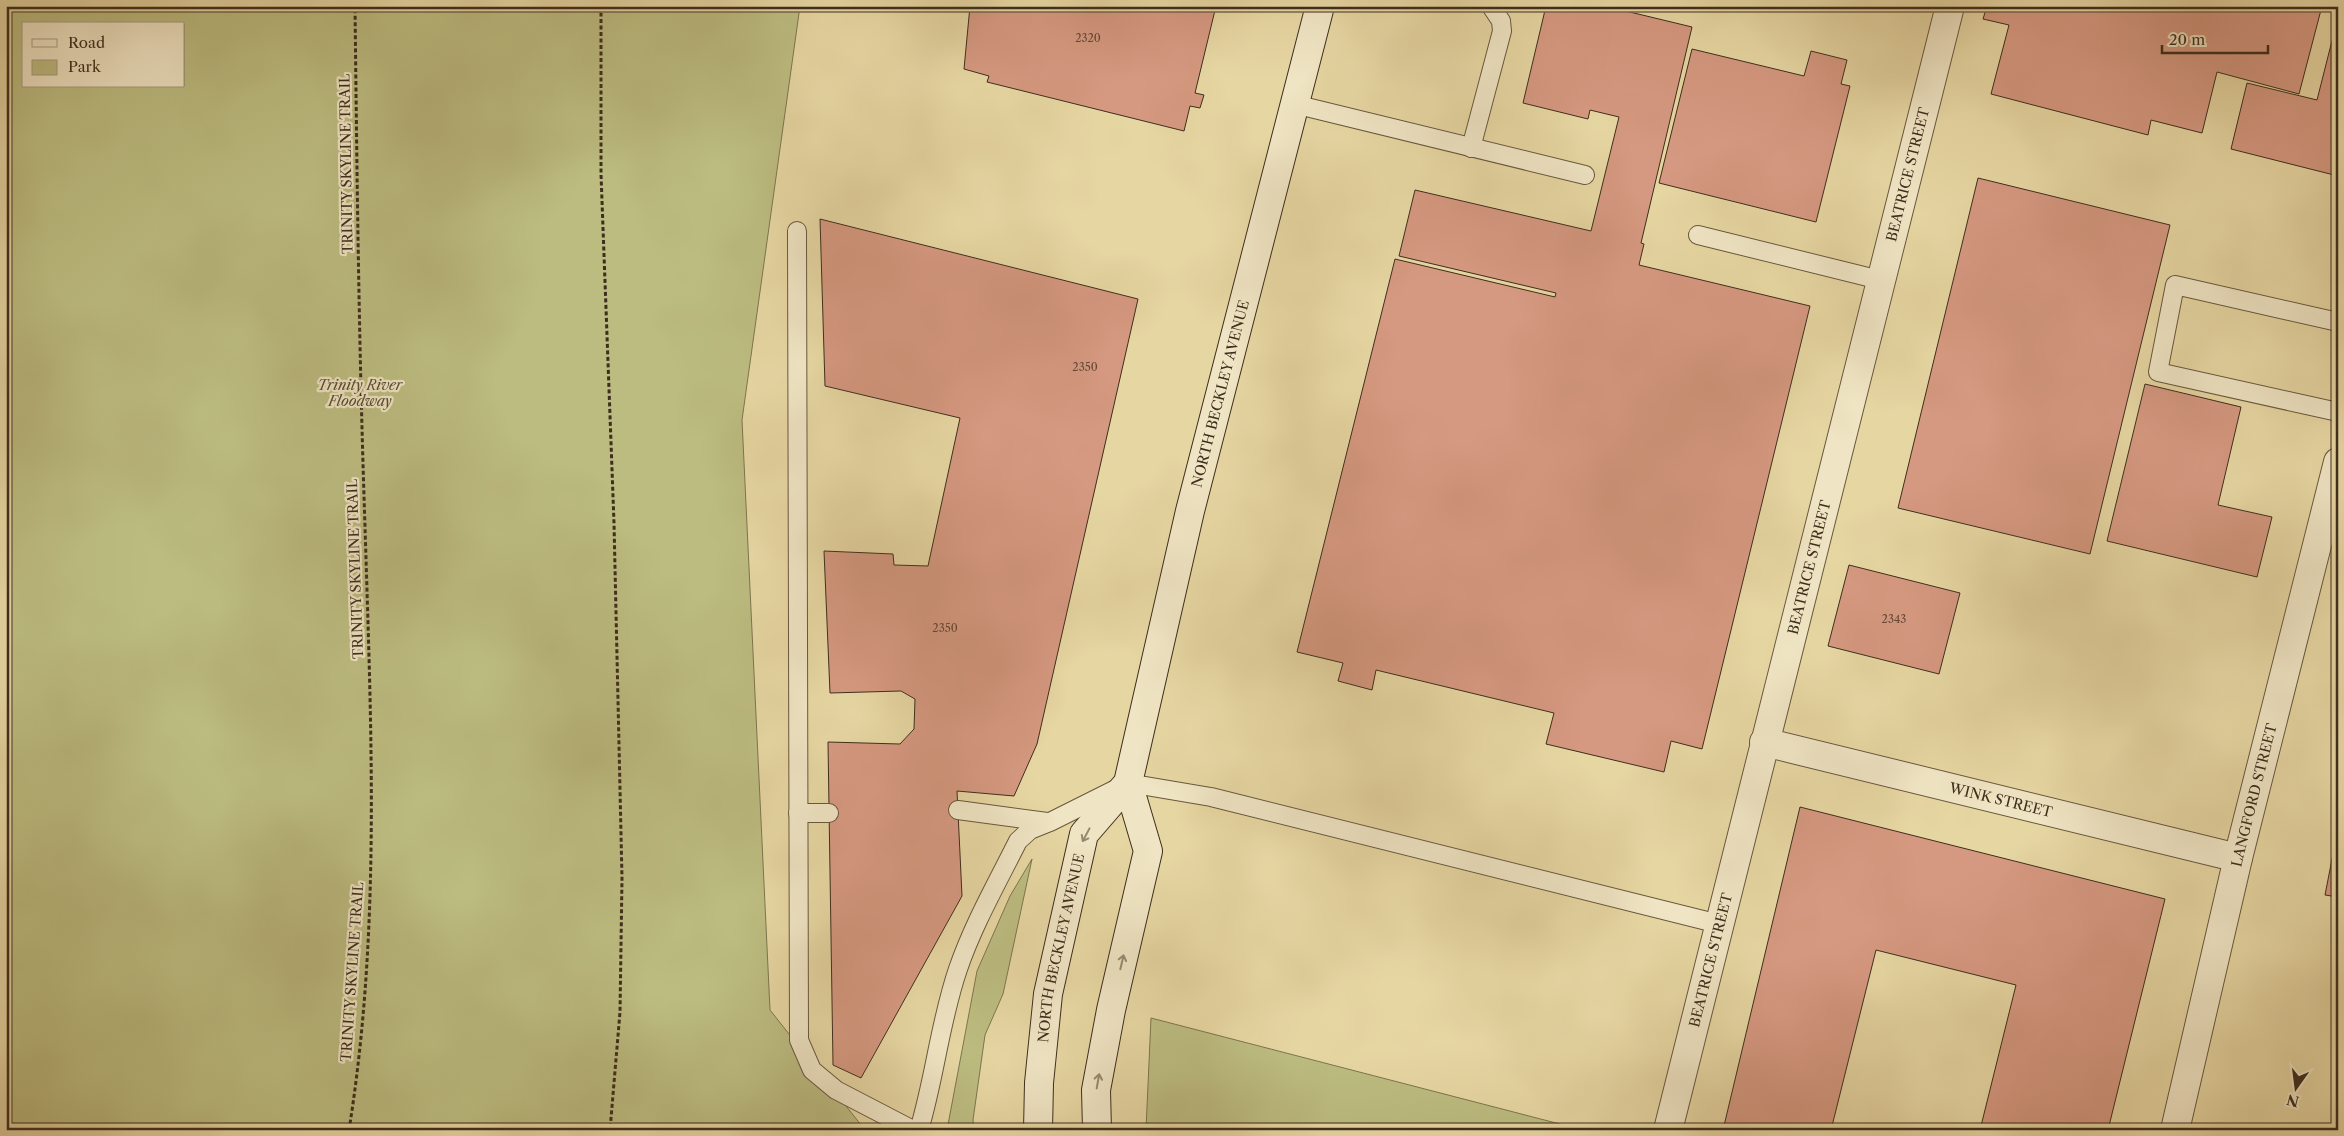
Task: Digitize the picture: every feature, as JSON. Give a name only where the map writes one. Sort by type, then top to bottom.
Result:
[{"type":"street","name":"NORTH BECKLEY AVENUE","points":[[1038,1130],[1039,1083],[1048,994],[1084,834],[1128,783],[1190,511],[1320,6]]},
{"type":"street","name":"BEATRICE STREET","points":[[1668,1130],[1950,6]]},
{"type":"street","name":"LANGFORD STREET","points":[[2175,1130],[2238,858],[2338,462]]},
{"type":"street","name":"WINK STREET","points":[[1764,742],[2238,858]]},
{"type":"street","name":"NORTH BECKLEY AVENUE","points":[[1097,1130],[1096,1090],[1111,1010],[1148,851],[1128,783]]},
{"type":"lane","points":[[1471,148],[1502,31],[1501,21],[1491,6]]},
{"type":"lane","points":[[1294,104],[1585,175]]},
{"type":"lane","points":[[797,231],[799,1040],[812,1070],[836,1090],[914,1130]]},
{"type":"lane","points":[[1698,235],[1880,280]]},
{"type":"lane","points":[[2338,322],[2175,285],[2158,372],[2338,412]]},
{"type":"lane","points":[[919,1130],[930,1092],[955,980],[969,940],[1018,841],[1030,830],[1128,783],[1212,797],[1719,924]]},
{"type":"lane","points":[[958,810],[1050,822]]},
{"type":"lane","points":[[798,813],[829,813]]},
{"type":"path","name":"TRINITY SKYLINE TRAIL","points":[[349,1130],[354,1098],[368,945],[372,755],[363,483],[355,6]]},
{"type":"path","points":[[600,6],[602,174],[614,524],[622,878],[620,1012],[610,1130]]},
{"type":"green space","name":"Trinity River Floodway","points":[[6,6],[800,6],[742,420],[770,1010],[865,1130],[6,1130]]},
{"type":"green space","points":[[1032,859],[1003,994],[985,1035],[973,1120],[974,1130],[947,1130],[977,971],[1010,896]]},
{"type":"green space","points":[[1151,1018],[1583,1130],[1146,1130]]},
{"type":"building","points":[[970,6],[1216,6],[1195,93],[1204,95],[1200,108],[1190,106],[1184,131],[987,82],[989,76],[964,69]]},
{"type":"building","points":[[1546,6],[1605,6],[1692,27],[1641,243],[1644,244],[1639,265],[1810,306],[1702,749],[1671,741],[1664,772],[1546,744],[1554,713],[1376,670],[1372,690],[1338,681],[1343,663],[1297,652],[1395,259],[1555,297],[1556,293],[1399,256],[1415,190],[1591,231],[1619,117],[1590,110],[1588,119],[1523,103]]},
{"type":"building","points":[[1987,6],[2322,6],[2299,94],[2217,72],[2202,133],[2151,120],[2148,135],[1991,94],[2009,25],[1983,19]]},
{"type":"building","points":[[2338,17],[2338,176],[2231,149],[2247,83],[2317,100]]},
{"type":"building","points":[[1692,49],[1804,76],[1811,51],[1847,60],[1841,84],[1850,86],[1816,222],[1659,183]]},
{"type":"building","points":[[1978,178],[2170,225],[2090,554],[1898,508]]},
{"type":"building","points":[[820,219],[1138,299],[1037,744],[1014,796],[957,791],[962,896],[861,1078],[833,1065],[828,742],[900,744],[914,729],[915,699],[901,691],[830,693],[824,551],[893,554],[894,565],[928,566],[960,418],[825,386]]},
{"type":"building","points":[[2145,384],[2241,407],[2218,505],[2272,517],[2257,577],[2107,541]]},
{"type":"building","points":[[1849,565],[1960,593],[1939,674],[1828,646]]},
{"type":"building","points":[[1800,807],[2165,899],[2108,1130],[1980,1130],[2016,985],[1876,950],[1831,1130],[1723,1130]]},
{"type":"building","points":[[2333,854],[2338,855],[2338,897],[2325,895]]}]
